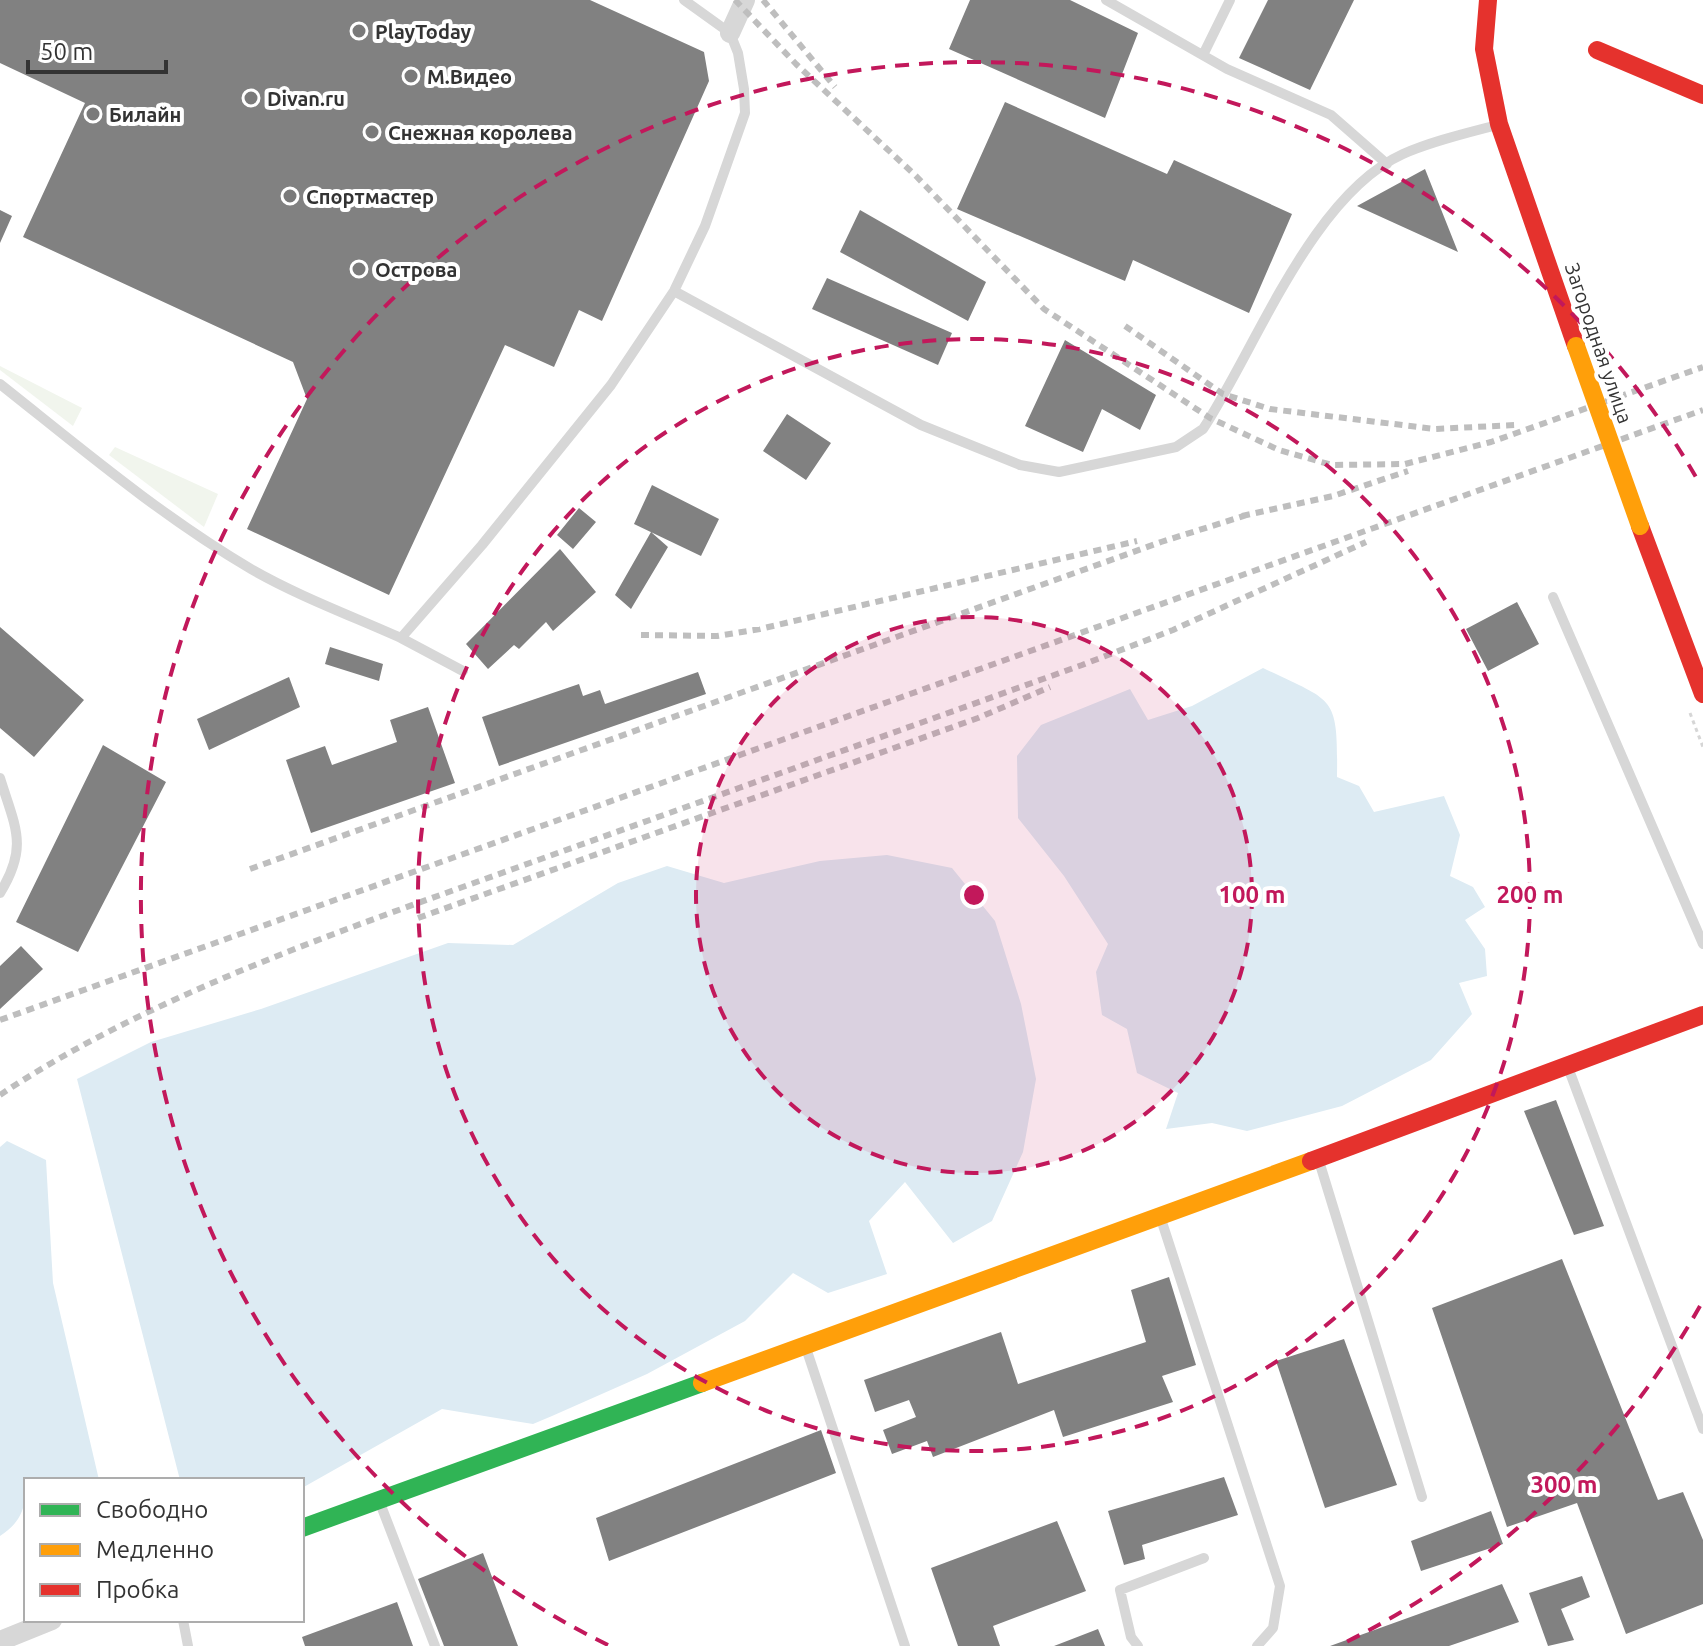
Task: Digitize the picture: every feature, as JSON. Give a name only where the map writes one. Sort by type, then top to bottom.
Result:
[{"type":"street","points":[[730,33],[745,0]]},
{"type":"street","name":"Загородная улица","points":[[1488,0],[1484,49],[1499,124],[1640,526],[1703,694]]},
{"type":"street","points":[[1597,50],[1703,95]]},
{"type":"street","points":[[304,1527],[1568,1068],[1703,1015]]},
{"type":"street","points":[[0,1641],[47,1622]]},
{"type":"lane","points":[[401,638],[545,469],[611,385],[674,291],[716,200],[745,113],[738,53],[730,33],[684,0]]},
{"type":"lane","points":[[1106,0],[1227,69],[1331,115],[1387,164]]},
{"type":"lane","points":[[1203,55],[1230,0]]},
{"type":"lane","points":[[674,291],[921,425],[1020,465],[1059,472],[1176,447],[1203,429],[1308,243],[1369,175],[1402,154],[1499,124]]},
{"type":"lane","points":[[0,384],[108,472],[254,571],[401,638],[463,671]]},
{"type":"lane","points":[[1553,597],[1703,944]]},
{"type":"lane","points":[[0,778],[19,840],[13,873],[0,893]]},
{"type":"lane","points":[[1568,1068],[1703,1429]]},
{"type":"lane","points":[[1318,1159],[1422,1497]]},
{"type":"lane","points":[[1161,1217],[1280,1586],[1273,1628],[1257,1646]]},
{"type":"lane","points":[[806,1346],[905,1646]]},
{"type":"lane","points":[[379,1501],[435,1646]]},
{"type":"lane","points":[[1138,1646],[1131,1637],[1120,1590],[1204,1558]]},
{"type":"lane","points":[[183,1622],[188,1646]]},
{"type":"shaded area","points":[[0,366],[82,408],[73,426],[0,370]]},
{"type":"shaded area","points":[[115,447],[218,494],[204,527],[109,455]]},
{"type":"shaded area","points":[[1263,668],[1305,688],[1327,704],[1336,730],[1337,777],[1359,786],[1374,812],[1444,796],[1460,835],[1450,876],[1473,887],[1485,907],[1465,920],[1485,949],[1487,976],[1459,983],[1472,1014],[1431,1060],[1342,1106],[1247,1131],[1212,1123],[1166,1129],[1178,1093],[1137,1073],[1127,1029],[1102,1015],[1096,972],[1108,944],[1064,876],[1018,818],[1017,756],[1041,725],[1130,689],[1148,720],[1192,706]]},
{"type":"shaded area","points":[[887,855],[952,868],[995,921],[1021,1004],[1036,1079],[1023,1152],[992,1221],[953,1243],[905,1182],[869,1221],[887,1274],[828,1293],[793,1273],[745,1321],[647,1374],[533,1424],[442,1409],[304,1487],[304,1478],[179,1478],[77,1079],[151,1042],[261,1009],[448,943],[513,945],[618,883],[667,866],[724,883],[820,861]]},
{"type":"shaded area","points":[[7,1141],[46,1160],[53,1283],[99,1478],[24,1478],[22,1512],[14,1525],[0,1536],[0,1147]]},
{"type":"building","name":"Острова","points":[[0,0],[590,0],[704,52],[709,81],[602,321],[579,310],[554,367],[505,345],[389,595],[247,529],[307,399],[293,362],[23,237],[85,103],[0,63]]},
{"type":"building","points":[[970,0],[1070,0],[1138,33],[1105,118],[949,49]]},
{"type":"building","points":[[1268,0],[1354,0],[1310,90],[1239,58]]},
{"type":"building","points":[[1005,102],[1167,174],[1174,160],[1292,214],[1249,313],[1133,260],[1125,281],[957,209]]},
{"type":"building","points":[[1425,169],[1458,252],[1357,206]]},
{"type":"building","points":[[0,210],[12,216],[0,243]]},
{"type":"building","points":[[860,210],[986,282],[968,321],[840,252]]},
{"type":"building","points":[[827,278],[952,333],[938,365],[812,309]]},
{"type":"building","points":[[1065,340],[1156,395],[1140,430],[1102,409],[1083,452],[1025,426]]},
{"type":"building","points":[[787,414],[831,443],[806,480],[763,451]]},
{"type":"building","points":[[652,485],[719,519],[701,556],[634,524]]},
{"type":"building","points":[[579,508],[596,522],[573,549],[557,535]]},
{"type":"building","points":[[651,532],[668,547],[631,609],[615,595]]},
{"type":"building","points":[[560,549],[596,592],[553,631],[546,622],[519,649],[514,645],[488,669],[466,644]]},
{"type":"building","points":[[1517,602],[1539,644],[1488,671],[1466,629]]},
{"type":"building","points":[[0,627],[84,700],[34,757],[0,728]]},
{"type":"building","points":[[330,647],[383,664],[379,681],[325,664]]},
{"type":"building","points":[[698,672],[706,694],[499,766],[482,717],[579,684],[583,696],[600,690],[605,704]]},
{"type":"building","points":[[289,677],[300,707],[209,750],[197,719]]},
{"type":"building","points":[[428,707],[455,783],[311,833],[286,760],[325,746],[332,765],[397,742],[390,720]]},
{"type":"building","points":[[103,745],[166,782],[78,952],[16,922]]},
{"type":"building","points":[[21,946],[43,969],[0,1009],[0,966]]},
{"type":"building","points":[[1556,1100],[1604,1226],[1574,1235],[1524,1111]]},
{"type":"building","points":[[1562,1259],[1658,1500],[1683,1492],[1703,1540],[1703,1604],[1626,1634],[1577,1503],[1507,1527],[1432,1308]]},
{"type":"building","points":[[1169,1277],[1196,1365],[1162,1376],[1173,1402],[1063,1437],[1054,1410],[933,1457],[927,1441],[892,1454],[883,1430],[916,1417],[909,1400],[875,1412],[864,1380],[1001,1332],[1018,1384],[1146,1342],[1131,1290]]},
{"type":"building","points":[[1344,1339],[1397,1485],[1325,1508],[1276,1361]]},
{"type":"building","points":[[821,1430],[836,1473],[609,1561],[596,1518]]},
{"type":"building","points":[[1224,1477],[1238,1515],[1142,1545],[1145,1559],[1124,1565],[1108,1511]]},
{"type":"building","points":[[1491,1511],[1503,1544],[1421,1571],[1411,1541]]},
{"type":"building","points":[[1057,1521],[1086,1591],[993,1626],[1000,1646],[958,1646],[931,1568]]},
{"type":"building","points":[[483,1553],[518,1646],[444,1646],[418,1579]]},
{"type":"building","points":[[1582,1576],[1590,1597],[1561,1609],[1574,1640],[1548,1646],[1529,1593]]},
{"type":"building","points":[[1502,1584],[1519,1622],[1449,1646],[1330,1646]]},
{"type":"building","points":[[397,1602],[413,1646],[305,1646],[302,1637]]},
{"type":"building","points":[[1098,1629],[1105,1646],[1054,1646]]},
{"type":"railway","points":[[735,0],[796,64],[916,176],[1044,309],[1210,418],[1279,450],[1332,465],[1405,464],[1491,442],[1703,367]]},
{"type":"railway","points":[[763,0],[835,87]]},
{"type":"railway","points":[[1125,326],[1223,394],[1270,409],[1435,429],[1515,425]]},
{"type":"railway","points":[[0,1020],[1703,410]]},
{"type":"railway","points":[[1242,516],[1333,496],[1408,471]]},
{"type":"railway","points":[[250,869],[1161,542],[1250,514]]},
{"type":"railway","points":[[641,635],[717,636],[760,629],[1137,541]]},
{"type":"railway","points":[[0,1095],[120,1026],[249,967],[382,916],[1082,665],[1173,630],[1366,542]]},
{"type":"railway","points":[[418,918],[978,718],[1050,687]]},
{"type":"traffic: fast","points":[[304,1527],[702,1383]]},
{"type":"traffic: slow","points":[[1576,346],[1640,526]]},
{"type":"traffic: slow","points":[[702,1383],[1311,1161]]},
{"type":"traffic: jam","points":[[1488,0],[1484,49],[1499,124],[1576,346]]},
{"type":"traffic: jam","points":[[1597,50],[1703,95]]},
{"type":"traffic: jam","points":[[1640,526],[1703,694]]},
{"type":"traffic: jam","points":[[1311,1161],[1703,1015]]},
{"type":"place","name":"PlayToday","points":[[359,31]]},
{"type":"place","name":"М.Видео","points":[[411,76]]},
{"type":"place","name":"Divan.ru","points":[[251,98]]},
{"type":"place","name":"Билайн","points":[[93,114]]},
{"type":"place","name":"Снежная королева","points":[[372,132]]},
{"type":"place","name":"Спортмастер","points":[[290,196]]},
{"type":"place","name":"Острова","points":[[359,269]]}]
